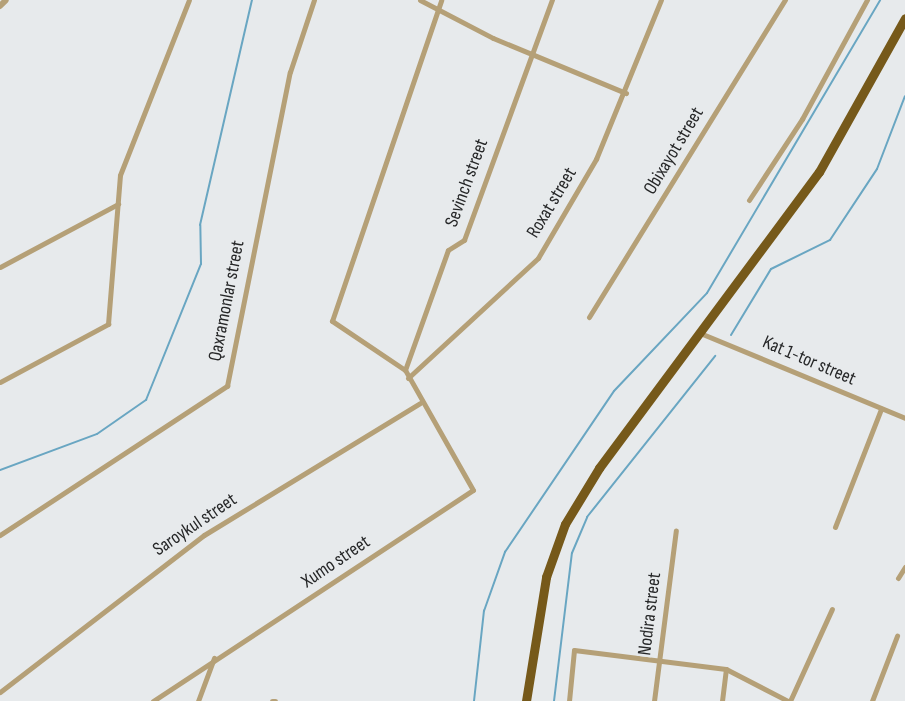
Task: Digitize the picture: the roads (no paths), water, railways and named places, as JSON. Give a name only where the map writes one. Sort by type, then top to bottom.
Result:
[{"type":"highway","points":[[526,701],[546,577],[565,524],[599,468],[819,172],[905,18]]},
{"type":"street","points":[[0,6],[6,0]]},
{"type":"street","points":[[0,382],[108,324],[120,175],[190,0]]},
{"type":"street","name":"Qaxramonlar street","points":[[0,535],[227,386],[290,72],[314,0]]},
{"type":"street","points":[[420,0],[531,55],[626,93]]},
{"type":"street","points":[[421,403],[405,370],[332,321],[441,0]]},
{"type":"street","name":"Sevinch street","points":[[405,370],[448,250],[464,240],[552,0]]},
{"type":"street","name":"Roxat street","points":[[408,378],[538,258],[596,159],[626,93],[661,0]]},
{"type":"street","name":"Obixayot street","points":[[589,317],[785,0]]},
{"type":"street","points":[[749,200],[802,119],[867,0]]},
{"type":"street","points":[[0,268],[118,204]]},
{"type":"street","name":"Kat 1-tor street","points":[[700,333],[905,418]]},
{"type":"street","name":"Xumo street","points":[[153,701],[215,656],[473,489],[446,436],[421,403]]},
{"type":"street","name":"Saroykul street","points":[[0,692],[204,536],[421,403]]},
{"type":"street","points":[[835,527],[881,409]]},
{"type":"street","name":"Nodira street","points":[[654,701],[676,530]]},
{"type":"street","points":[[898,578],[905,567]]},
{"type":"street","points":[[569,701],[575,650],[726,669],[789,701],[832,609]]},
{"type":"street","points":[[880,701],[872,700],[897,636]]},
{"type":"street","points":[[198,701],[215,656]]},
{"type":"street","points":[[722,701],[726,669]]},
{"type":"waterway","points":[[0,470],[97,434],[146,400],[201,264],[200,225],[252,0]]},
{"type":"waterway","points":[[474,701],[484,611],[505,552],[614,391],[707,293],[880,0]]},
{"type":"waterway","points":[[731,335],[771,269],[830,240],[877,169],[905,96]]},
{"type":"waterway","points":[[554,701],[572,553],[587,517],[715,356]]}]
